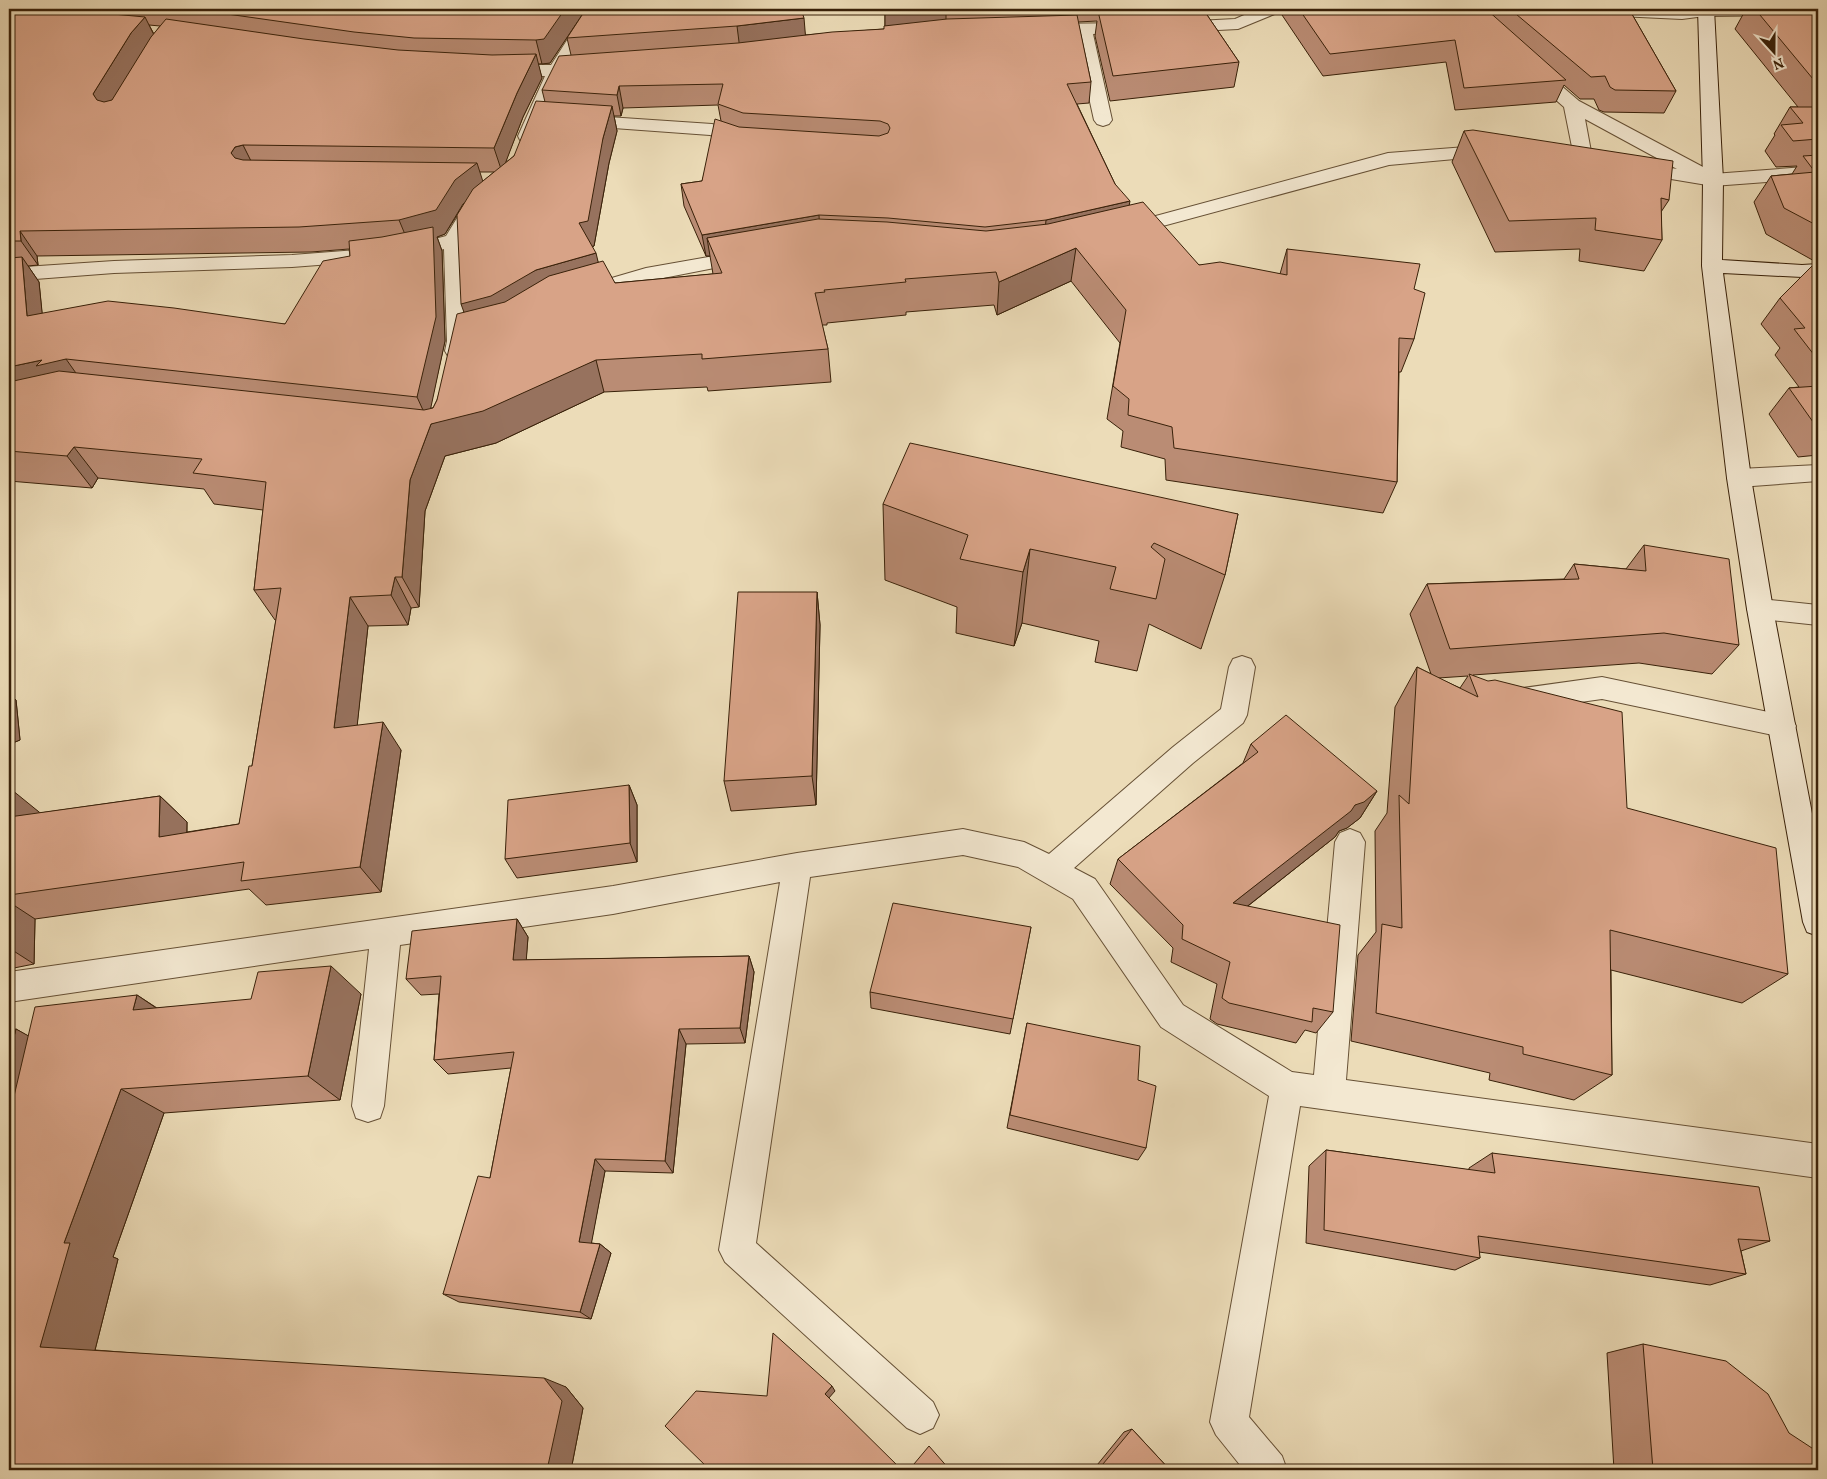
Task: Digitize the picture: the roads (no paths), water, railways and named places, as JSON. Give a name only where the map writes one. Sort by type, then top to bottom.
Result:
[{"type":"street","points":[[520,154],[534,118],[557,69],[596,9]]},
{"type":"street","points":[[1166,28],[1238,24],[1271,9]]},
{"type":"street","points":[[1576,9],[1682,14],[1706,10],[1818,10]]},
{"type":"street","points":[[1706,10],[1713,180],[1712,266],[1739,478],[1760,609],[1818,922]]},
{"type":"street","points":[[1029,30],[1148,28]]},
{"type":"street","points":[[1083,29],[1103,120]]},
{"type":"street","points":[[1521,61],[1573,105],[1713,180]]},
{"type":"street","points":[[487,70],[605,66]]},
{"type":"street","points":[[1573,105],[1592,160],[1713,180],[1818,172]]},
{"type":"street","points":[[534,118],[712,130],[742,141],[762,142]]},
{"type":"street","points":[[1100,236],[1388,159],[1510,151]]},
{"type":"street","points":[[452,368],[467,339],[454,240],[472,209],[495,192]]},
{"type":"street","points":[[9,275],[114,267],[292,260],[409,252],[454,240]]},
{"type":"street","points":[[559,300],[646,275],[768,252]]},
{"type":"street","points":[[1712,266],[1818,270]]},
{"type":"street","points":[[1739,478],[1818,473]]},
{"type":"street","points":[[1760,609],[1818,615]]},
{"type":"street","points":[[1051,870],[1183,755],[1233,715],[1242,668]]},
{"type":"street","points":[[1490,703],[1602,688],[1782,726]]},
{"type":"street","points":[[9,987],[73,992],[386,933],[613,900],[797,866],[963,842],[1024,856],[1084,889],[1172,1016],[1287,1088],[1818,1161]]},
{"type":"street","points":[[1328,1093],[1350,842]]},
{"type":"street","points":[[797,866],[737,1250],[920,1415]]},
{"type":"street","points":[[368,1106],[386,933]]},
{"type":"street","points":[[1268,1470],[1229,1422],[1287,1088]]}]
